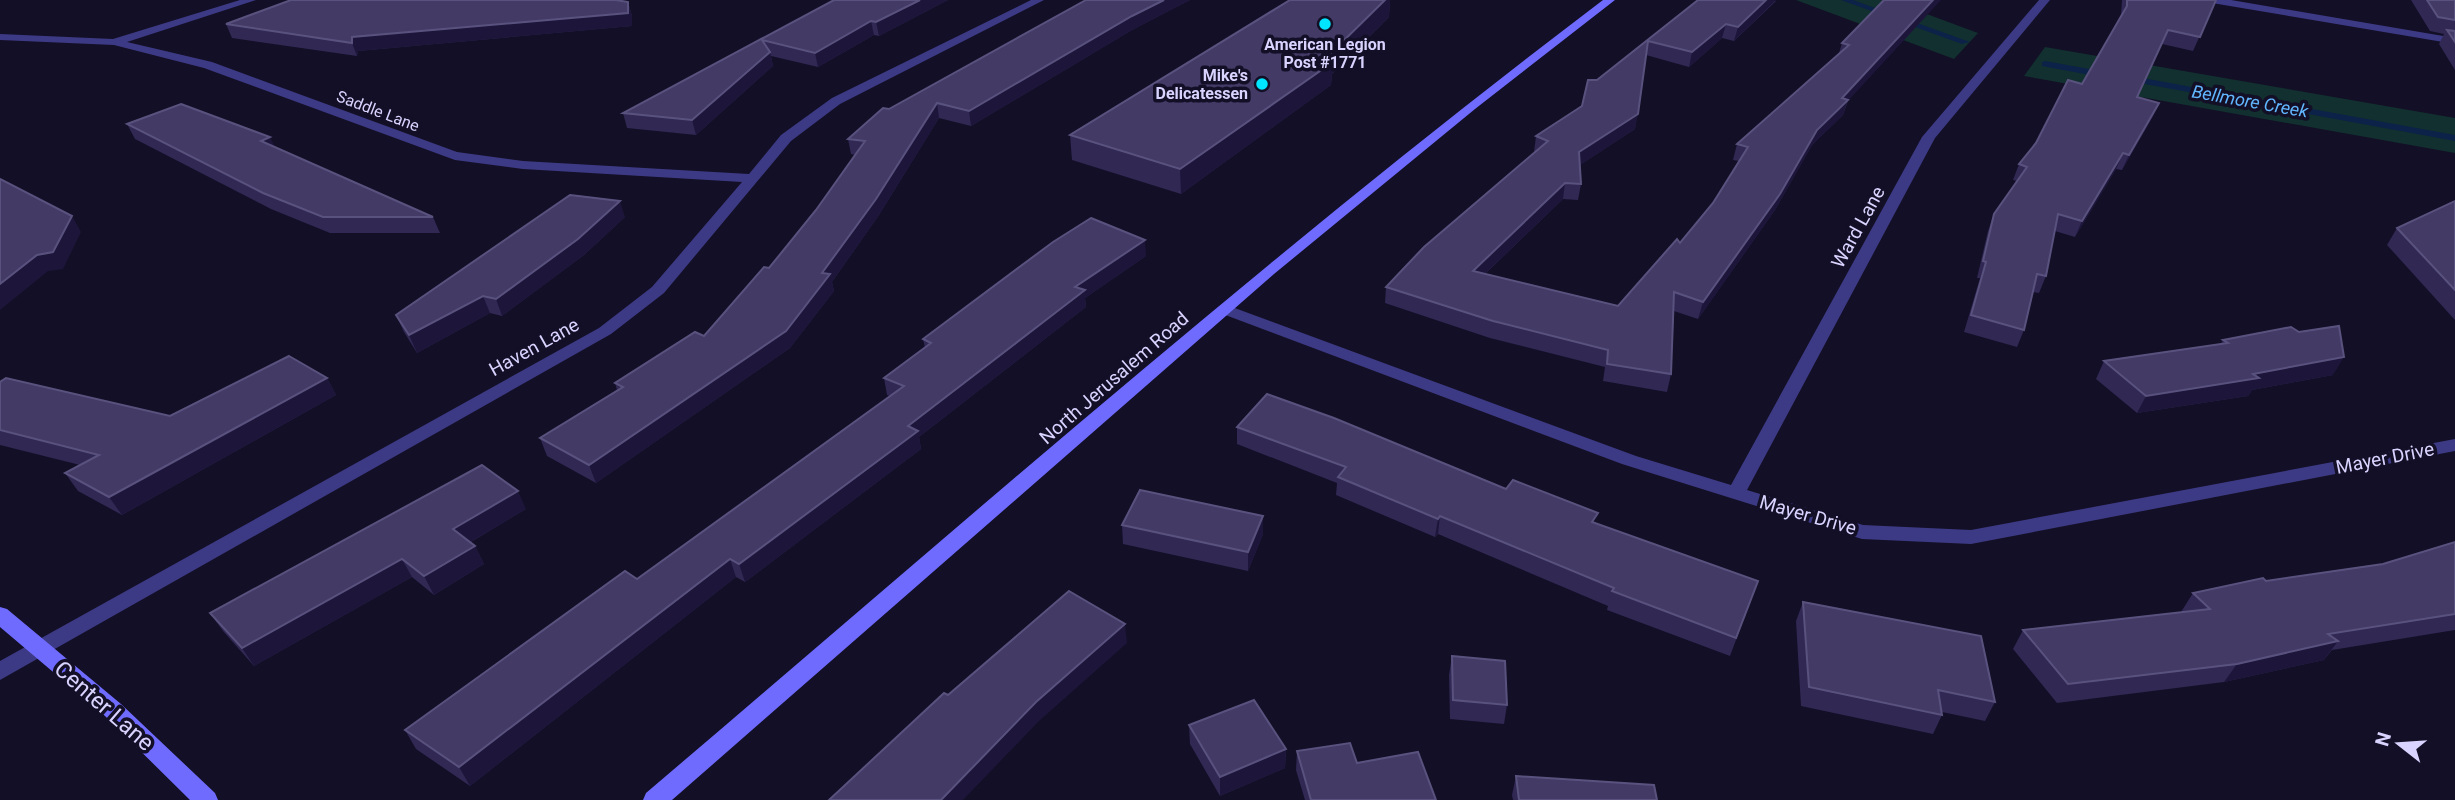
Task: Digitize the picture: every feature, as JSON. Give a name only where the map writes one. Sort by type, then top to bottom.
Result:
[{"type":"main road","name":"North Jerusalem Road","points":[[655,800],[1226,310],[1460,115],[1611,0]]},
{"type":"main road","name":"Center Lane","points":[[0,615],[113,710],[206,800]]},
{"type":"street","points":[[114,42],[251,0]]},
{"type":"street","name":"Haven Lane","points":[[0,671],[605,331],[658,290],[786,138],[836,101],[1039,0]]},
{"type":"street","name":"Ward Lane","points":[[1735,494],[1929,137],[2045,0]]},
{"type":"street","points":[[2212,0],[2455,41]]},
{"type":"street","name":"Saddle Lane","points":[[0,37],[114,42],[208,65],[427,149],[455,156],[523,165],[751,178]]},
{"type":"street","name":"Mayer Drive","points":[[1226,310],[1629,460],[1862,532],[1971,537],[2455,444]]},
{"type":"green space","points":[[1796,0],[1889,0],[1978,33],[1954,59]]},
{"type":"green space","points":[[2045,47],[2455,118],[2455,153],[2024,76]]},
{"type":"building","points":[[291,0],[616,0],[628,2],[628,13],[352,37],[352,43],[226,24]]},
{"type":"building","points":[[834,0],[920,0],[876,22],[871,21],[815,53],[762,40],[770,52],[692,120],[623,113]]},
{"type":"building","points":[[1086,0],[1164,0],[969,111],[937,103],[876,199],[822,273],[830,274],[786,331],[589,465],[540,438],[623,387],[615,383],[695,332],[704,336],[764,267],[769,268],[816,210],[865,141],[848,139],[883,108],[889,109]]},
{"type":"building","points":[[1290,0],[1385,0],[1324,60],[1333,62],[1180,169],[1070,135]]},
{"type":"building","points":[[1698,0],[1766,0],[1738,27],[1726,24],[1692,52],[1648,41],[1638,114],[1579,152],[1581,184],[1565,183],[1473,271],[1618,306],[1677,239],[1680,243],[1713,203],[1748,147],[1737,144],[1849,45],[1842,43],[1884,0],[1933,0],[1842,98],[1848,100],[1817,130],[1780,194],[1703,302],[1674,292],[1671,374],[1607,364],[1608,350],[1493,321],[1386,287],[1424,247],[1548,141],[1536,136],[1582,106],[1588,80],[1597,80]]},
{"type":"building","points":[[2127,0],[2216,0],[2200,37],[2168,30],[2137,97],[2159,103],[2129,155],[2123,153],[2082,221],[2058,214],[2046,276],[2037,274],[2024,330],[1971,315],[1986,262],[1983,261],[1994,214],[2027,167],[2019,164],[2036,143],[2068,80],[2082,84],[2127,6]]},
{"type":"building","points":[[2427,0],[2455,0],[2455,20],[2438,17]]},
{"type":"building","points":[[2447,30],[2455,31],[2455,42]]},
{"type":"building","points":[[181,104],[270,137],[261,141],[433,217],[323,217],[263,193],[127,124]]},
{"type":"building","points":[[0,179],[72,216],[53,252],[37,255],[0,284]]},
{"type":"building","points":[[570,195],[620,201],[578,239],[496,299],[483,296],[409,335],[396,315]]},
{"type":"building","points":[[2455,201],[2455,290],[2397,228]]},
{"type":"building","points":[[1091,218],[1145,240],[1075,287],[1085,290],[908,426],[918,431],[739,564],[730,559],[459,767],[405,730],[625,571],[637,579],[904,386],[884,378],[931,343],[923,339],[1053,242]]},
{"type":"building","points":[[2339,326],[2344,357],[2253,374],[2259,378],[2146,396],[2104,361],[2228,343],[2223,340],[2291,327],[2299,332]]},
{"type":"building","points":[[289,356],[327,378],[109,497],[65,473],[99,455],[0,430],[0,382],[6,378],[170,416]]},
{"type":"building","points":[[1267,394],[1334,418],[1506,489],[1513,480],[1598,513],[1592,522],[1758,581],[1736,638],[1612,591],[1614,588],[1338,477],[1346,467],[1237,427]]},
{"type":"building","points":[[482,465],[518,491],[453,529],[475,546],[424,576],[402,559],[242,648],[210,613]]},
{"type":"building","points":[[1140,490],[1263,516],[1248,552],[1122,525]]},
{"type":"building","points":[[2455,542],[2455,614],[2328,634],[2338,641],[2237,664],[2068,684],[2023,630],[2210,609],[2193,593],[2263,578],[2266,581],[2383,564]]},
{"type":"building","points":[[1069,591],[1125,624],[1036,702],[941,800],[829,800],[944,693],[948,695]]},
{"type":"building","points":[[1803,602],[1981,636],[1995,702],[1938,690],[1942,715],[1809,687]]},
{"type":"building","points":[[1452,656],[1505,661],[1507,705],[1453,700]]},
{"type":"building","points":[[1254,700],[1286,749],[1220,777],[1189,725]]},
{"type":"building","points":[[1350,743],[1357,763],[1418,752],[1436,800],[1311,800],[1297,751]]},
{"type":"building","points":[[1516,776],[1654,785],[1657,800],[1519,800]]},
{"type":"waterway","name":"Bellmore Creek","points":[[1845,0],[1965,42]]},
{"type":"waterway","name":"Bellmore Creek","points":[[2045,64],[2106,75]]},
{"type":"waterway","name":"Bellmore Creek","points":[[2126,78],[2455,138]]},
{"type":"place","name":"American Legion Post #1771","points":[[1325,24]]},
{"type":"place","name":"Mike's Delicatessen","points":[[1262,84]]}]
